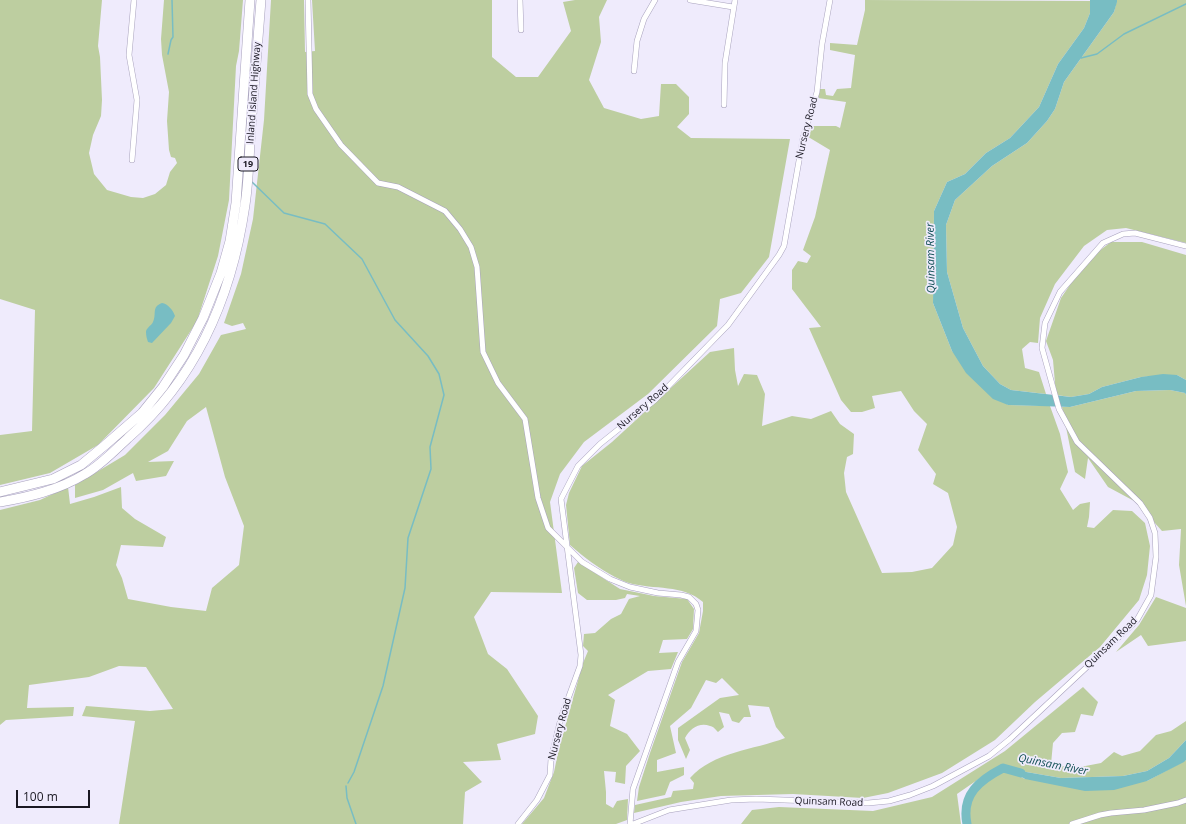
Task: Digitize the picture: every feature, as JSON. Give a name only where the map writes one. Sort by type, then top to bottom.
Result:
[{"type":"highway","name":"Inland Island Highway","points":[[0,492],[53,479],[81,465],[142,413],[163,387],[184,355],[204,318],[221,273],[230,241],[236,203],[250,0]]},
{"type":"highway","name":"Inland Island Highway","points":[[0,502],[57,488],[86,474],[148,421],[172,392],[193,362],[212,323],[230,275],[239,241],[245,203],[261,0]]},
{"type":"street","points":[[132,160],[137,100],[129,55],[134,0]]},
{"type":"street","points":[[308,0],[310,94],[316,109],[341,144],[378,183],[398,187],[445,212],[460,229],[471,247],[477,267],[483,352],[498,383],[525,419],[538,498],[548,528],[582,562],[610,579],[630,587],[658,593],[689,597],[696,604],[698,610],[696,631],[678,662],[634,789],[632,824]]},
{"type":"street","points":[[520,0],[521,30]]},
{"type":"street","points":[[634,72],[637,41],[644,19],[655,0]]},
{"type":"street","points":[[690,0],[733,7]]},
{"type":"street","points":[[724,105],[725,63],[735,0]]},
{"type":"street","name":"Nursery Road","points":[[518,824],[537,800],[550,775],[561,718],[580,666],[581,655],[561,499],[578,466],[600,444],[655,400],[728,325],[782,251],[803,138],[816,92],[822,44],[830,0]]},
{"type":"street","name":"Quinsam Road","points":[[632,824],[669,810],[731,800],[756,799],[868,803],[889,801],[933,786],[989,756],[1137,620],[1151,594],[1156,557],[1155,533],[1150,518],[1140,503],[1077,442],[1059,409],[1042,348],[1045,323],[1060,292],[1103,243],[1123,234],[1136,233],[1186,246]]},
{"type":"street","points":[[1072,824],[1100,815],[1144,810],[1186,800]]},
{"type":"green space","points":[[0,0],[102,0],[98,46],[102,100],[101,116],[93,135],[89,153],[94,174],[107,190],[131,197],[143,198],[155,194],[166,185],[170,172],[177,163],[175,158],[171,157],[169,150],[167,121],[169,92],[162,55],[161,39],[164,0],[243,0],[239,51],[236,66],[229,200],[218,256],[197,321],[154,388],[98,445],[50,473],[0,485],[0,435],[32,431],[35,310],[0,299]]},
{"type":"green space","points":[[271,0],[304,0],[305,52],[315,51],[312,0],[492,0],[492,57],[516,77],[538,77],[571,31],[563,2],[575,0],[607,0],[599,17],[601,42],[589,80],[604,108],[641,119],[659,116],[661,84],[676,84],[689,97],[689,114],[677,127],[691,138],[790,139],[769,257],[741,293],[720,299],[717,326],[648,394],[584,442],[560,474],[550,502],[562,593],[491,592],[474,617],[488,654],[507,669],[538,716],[535,734],[497,744],[501,760],[463,762],[482,782],[465,792],[463,824],[119,824],[135,721],[82,716],[86,706],[150,711],[173,709],[146,667],[119,666],[89,677],[29,685],[27,708],[74,707],[73,716],[6,720],[0,725],[0,510],[40,500],[68,487],[70,504],[121,487],[122,508],[135,519],[166,537],[163,547],[121,545],[116,565],[122,578],[128,599],[171,607],[206,611],[212,588],[239,565],[244,526],[225,477],[206,407],[187,421],[168,451],[148,462],[174,461],[166,476],[136,481],[133,473],[103,490],[75,498],[75,485],[125,455],[165,415],[199,374],[221,335],[246,329],[243,323],[232,326],[224,323],[241,274],[253,219],[264,120]]},
{"type":"green space","points":[[865,0],[1091,1],[1090,13],[1084,28],[1058,64],[1039,107],[1010,138],[986,153],[965,174],[947,182],[934,211],[933,303],[952,351],[1008,405],[1050,406],[1060,434],[1068,472],[1060,489],[1073,510],[1080,504],[1090,502],[1087,527],[1094,528],[1113,510],[1132,511],[1145,523],[1150,546],[1147,575],[1139,600],[1100,647],[1035,702],[995,740],[942,773],[888,793],[863,798],[793,794],[721,796],[681,802],[634,813],[635,805],[671,797],[673,791],[693,789],[694,783],[690,778],[699,769],[710,762],[734,753],[785,738],[776,727],[769,707],[748,705],[751,717],[744,717],[739,723],[732,721],[729,714],[719,712],[724,727],[718,732],[712,727],[706,725],[692,729],[685,738],[690,750],[686,759],[678,740],[678,728],[720,698],[739,695],[722,678],[716,683],[706,680],[691,708],[670,726],[676,753],[657,760],[657,772],[684,767],[684,775],[670,782],[665,795],[637,801],[639,787],[650,753],[682,662],[699,633],[703,602],[687,592],[626,582],[597,566],[570,545],[566,505],[569,493],[582,466],[612,442],[710,352],[734,348],[735,370],[738,386],[744,374],[757,375],[765,394],[762,426],[792,416],[811,419],[831,411],[840,424],[854,434],[853,454],[847,457],[844,473],[846,492],[882,573],[912,572],[932,568],[953,545],[957,527],[948,493],[933,484],[936,474],[918,450],[927,424],[914,411],[901,391],[872,396],[875,408],[862,412],[851,412],[841,400],[809,328],[821,327],[792,289],[792,270],[798,261],[807,263],[811,256],[803,250],[815,217],[830,150],[805,135],[809,126],[836,126],[840,128],[846,102],[818,98],[819,89],[825,89],[826,95],[833,96],[837,89],[851,88],[855,55],[830,50],[830,43],[857,45],[865,10]]},
{"type":"green space","points":[[1117,0],[1186,0],[1186,243],[1126,228],[1107,230],[1084,246],[1055,284],[1040,318],[1038,343],[1030,342],[1022,349],[1025,368],[1039,372],[1046,394],[1011,390],[1000,384],[983,366],[963,328],[947,272],[946,225],[955,200],[992,166],[1027,143],[1047,121],[1055,109],[1064,82],[1114,12]]},
{"type":"green space","points":[[1111,242],[1142,242],[1186,255],[1186,380],[1177,375],[1141,377],[1102,387],[1089,394],[1071,397],[1056,395],[1053,360],[1046,341],[1061,298],[1087,260]]},
{"type":"green space","points":[[1170,390],[1185,393],[1186,395],[1186,606],[1179,565],[1181,529],[1162,531],[1136,502],[1108,487],[1088,458],[1085,479],[1075,472],[1062,407],[1070,407],[1136,391]]},
{"type":"green space","points":[[578,562],[620,589],[654,596],[687,599],[694,609],[693,629],[687,639],[663,640],[659,653],[678,652],[671,669],[648,671],[608,695],[615,700],[610,726],[627,734],[640,751],[626,766],[625,784],[615,782],[616,772],[604,771],[606,804],[613,808],[617,801],[628,799],[627,820],[616,824],[522,824],[544,798],[554,772],[559,748],[583,663],[588,651],[583,646],[584,634],[595,633],[611,619],[621,614],[629,599],[640,596],[627,594],[625,598],[616,600],[587,600],[578,593],[574,568]]},
{"type":"green space","points":[[1156,597],[1186,608],[1186,641],[1148,646],[1141,635],[1116,652],[1139,625]]},
{"type":"green space","points":[[1083,687],[1098,702],[1093,716],[1081,714],[1075,732],[1062,733],[1053,743],[1051,764],[1075,768],[1101,763],[1114,752],[1122,756],[1140,751],[1156,735],[1171,731],[1186,721],[1186,740],[1169,758],[1147,771],[1123,776],[1061,778],[1009,769],[1002,765],[957,794],[961,824],[741,824],[752,810],[779,807],[873,811],[932,797],[1005,751]]},
{"type":"green space","points":[[1186,760],[1186,824],[967,824],[967,804],[974,789],[980,783],[1003,768],[1025,779],[1147,781]]},
{"type":"water","name":"Quinsam River","points":[[1090,0],[1117,0],[1117,2],[1114,12],[1064,82],[1055,109],[1047,121],[1027,143],[992,166],[955,200],[946,225],[947,272],[963,328],[983,366],[1000,384],[1011,390],[1071,397],[1089,394],[1102,387],[1141,377],[1163,374],[1177,375],[1186,380],[1186,395],[1185,393],[1170,390],[1136,391],[1070,407],[1008,405],[993,399],[966,373],[952,351],[933,303],[934,211],[947,182],[965,174],[986,153],[1010,138],[1039,107],[1058,64],[1084,28],[1090,13]]},
{"type":"water","points":[[162,303],[170,308],[175,316],[171,323],[152,343],[148,342],[146,331],[153,322],[155,309]]},
{"type":"water","name":"Quinsam River","points":[[1186,740],[1186,760],[1184,762],[1147,781],[1114,790],[1085,791],[1025,779],[1009,769],[1061,778],[1123,776],[1147,771],[1169,758]]},
{"type":"waterway","points":[[168,54],[173,37],[172,0]]},
{"type":"waterway","points":[[1081,58],[1097,54],[1124,34],[1186,4]]},
{"type":"waterway","points":[[243,165],[244,173]]},
{"type":"waterway","points":[[252,182],[284,213],[325,224],[362,259],[395,320],[428,356],[439,374],[444,395],[430,447],[431,469],[408,538],[405,588],[383,686],[354,772],[348,783]]},
{"type":"waterway","name":"Quinsam River","points":[[967,824],[967,804],[974,789],[980,783],[1003,768],[1021,773]]},
{"type":"waterway","points":[[346,786],[347,798],[356,824]]}]
